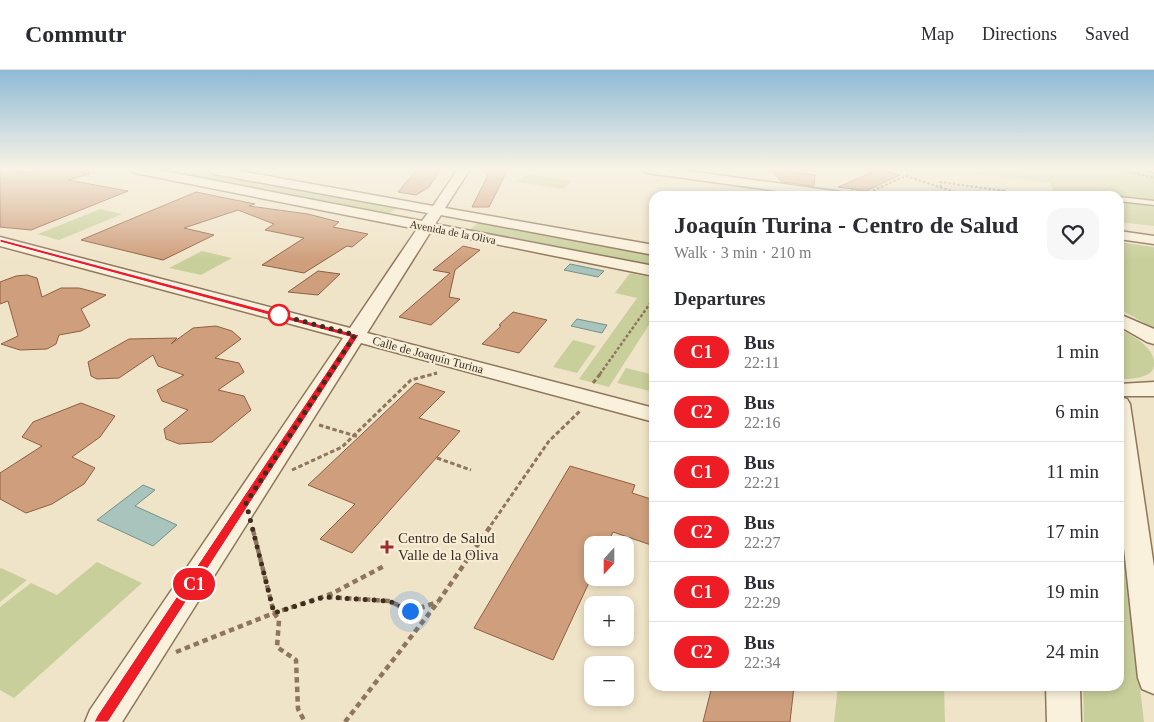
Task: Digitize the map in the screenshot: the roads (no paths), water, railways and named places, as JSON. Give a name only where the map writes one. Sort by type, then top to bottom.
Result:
[{"type":"street","name":"Avenida de la Oliva","points":[[288,199],[649,270]]},
{"type":"street","name":"Avenida de la Oliva","points":[[375,199],[649,249]]},
{"type":"street","points":[[102,722],[140,667],[300,419],[445,199]]},
{"type":"street","points":[[1124,236],[1154,240]]},
{"type":"street","name":"Calle de Joaquín Turina","points":[[0,241],[355,335],[584,402],[649,413]]},
{"type":"street","points":[[1124,321],[1141,329],[1154,338]]},
{"type":"street","points":[[1124,396],[1154,389]]},
{"type":"street","points":[[1124,437],[1154,678]]},
{"type":"street","points":[[1063,691],[1064,722]]},
{"type":"lane","points":[[1124,200],[1154,203]]},
{"type":"water","points":[[570,264],[604,271],[598,277],[564,270]]},
{"type":"water","points":[[577,319],[607,325],[602,333],[571,326]]},
{"type":"water","points":[[143,485],[155,490],[135,506],[177,525],[153,546],[97,520]]},
{"type":"place","name":"Centro de Salud Valle de la Oliva","points":[[387,547]]}]
